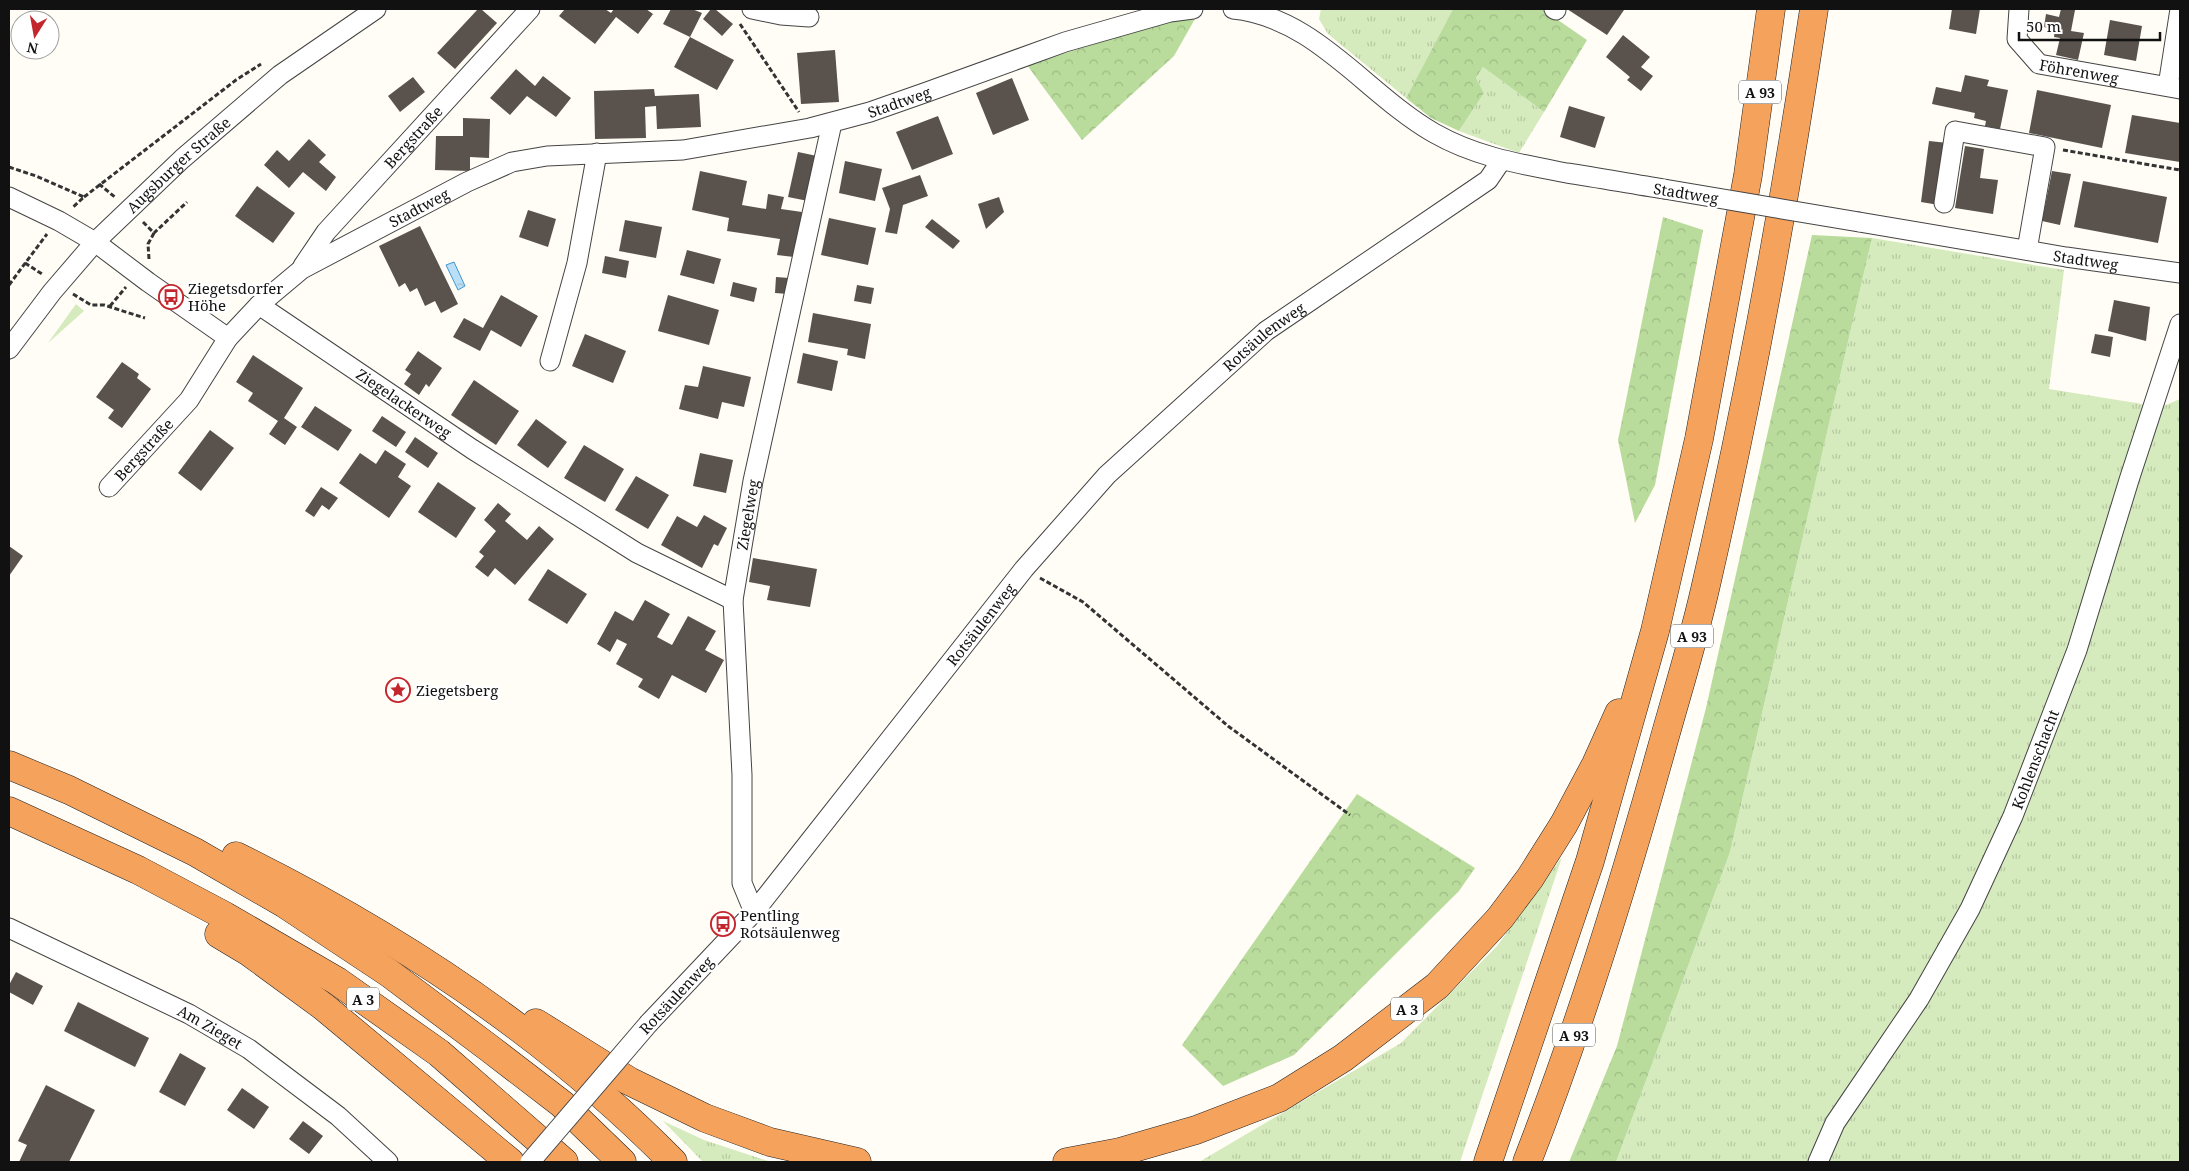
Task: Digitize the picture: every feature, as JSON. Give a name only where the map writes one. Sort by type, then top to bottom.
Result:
[{"type":"highway","name":"A 93","points":[[1488,1162],[1590,861],[1655,631],[1699,440],[1745,195],[1771,9]]},
{"type":"highway","name":"A 93","points":[[1528,1162],[1558,1083],[1646,807],[1706,588],[1763,315],[1786,191],[1814,9]]},
{"type":"highway","name":"A 3","points":[[1067,1162],[1120,1152],[1196,1130],[1279,1098],[1343,1058],[1437,986],[1500,918],[1530,878],[1564,824],[1596,764],[1655,631]]},
{"type":"highway","name":"A 3","points":[[9,765],[70,790],[195,852],[285,904],[389,973],[562,1104],[622,1162]]},
{"type":"highway","name":"A 3","points":[[9,811],[138,870],[225,916],[337,981],[439,1053],[564,1162]]},
{"type":"highway","name":"A 3","points":[[195,852],[230,853],[288,882],[422,960],[512,1022],[596,1092],[673,1162]]},
{"type":"highway","points":[[138,870],[181,912],[250,952],[324,1007],[510,1162]]},
{"type":"highway","name":"A 3","points":[[422,960],[449,967],[629,1081],[706,1118],[770,1142],[857,1162]]},
{"type":"highway","points":[[442,1105],[482,1162]]},
{"type":"street","name":"Augsburger Straße","points":[[9,349],[95,242],[182,159],[280,75],[376,9]]},
{"type":"street","name":"Bergstraße","points":[[302,269],[326,232],[530,9]]},
{"type":"street","name":"Stadtweg","points":[[258,305],[302,269],[467,182],[512,162],[547,156],[683,150],[810,128],[832,123],[919,95],[1065,42],[1170,12],[1193,9]]},
{"type":"street","name":"Stadtweg","points":[[1233,9],[1280,15],[1302,34],[1323,47],[1393,106],[1434,133],[1501,161],[2122,266],[2180,273]]},
{"type":"street","name":"Föhrenweg","points":[[2019,9],[2018,39],[2039,64],[2174,88]]},
{"type":"street","points":[[2174,88],[2180,9]]},
{"type":"street","points":[[744,13],[809,17]]},
{"type":"street","name":"Ziegelweg","points":[[754,912],[742,883],[742,775],[733,600],[753,481],[832,123]]},
{"type":"street","points":[[1944,203],[1955,131],[2045,146],[2027,250]]},
{"type":"street","points":[[550,361],[577,263],[596,153]]},
{"type":"street","name":"Rotsäulenweg","points":[[530,1162],[649,1023],[754,912],[1024,569],[1107,475],[1266,331],[1488,180],[1501,161]]},
{"type":"street","points":[[9,197],[59,221],[95,242],[228,338],[258,305]]},
{"type":"street","name":"Ziegelackerweg","points":[[258,305],[472,450],[637,554],[733,600]]},
{"type":"street","name":"Kohlenschacht","points":[[1818,1162],[1835,1123],[1919,999],[1965,917],[2013,816],[2077,650],[2129,480],[2180,324]]},
{"type":"street","name":"Bergstraße","points":[[109,487],[189,400],[228,338]]},
{"type":"street","name":"Am Zieget","points":[[9,928],[189,1014],[249,1049],[338,1116],[388,1162]]},
{"type":"path","points":[[744,13],[810,128]]},
{"type":"path","points":[[9,285],[59,221],[84,197],[236,80],[268,60]]},
{"type":"path","points":[[2045,146],[2180,170]]},
{"type":"path","points":[[9,167],[36,176],[84,197]]},
{"type":"path","points":[[25,263],[91,304],[104,304],[145,318]]},
{"type":"path","points":[[1024,569],[1083,602],[1228,726],[1350,815]]},
{"type":"green space","points":[[1321,9],[1453,9],[1406,98],[1328,34],[1319,19]]},
{"type":"green space","points":[[1453,9],[1542,9],[1587,40],[1544,112],[1483,67],[1476,78],[1484,93],[1459,131],[1431,118],[1406,98]]},
{"type":"green space","points":[[1196,17],[1174,56],[1082,140],[1027,65],[1159,24]]},
{"type":"green space","points":[[1483,67],[1544,112],[1519,153],[1459,131],[1484,93],[1476,78]]},
{"type":"green space","points":[[1663,217],[1703,230],[1655,485],[1635,523],[1618,440]]},
{"type":"green space","points":[[1812,235],[1872,238],[1730,852],[1616,1162],[1569,1162],[1617,1046],[1706,708]]},
{"type":"green space","points":[[1872,238],[2064,270],[2049,389],[2161,407],[2180,399],[2180,1162],[1616,1162],[1730,852]]},
{"type":"green space","points":[[76,304],[84,311],[48,343]]},
{"type":"green space","points":[[1357,794],[1475,868],[1459,891],[1294,1055],[1223,1086],[1182,1045]]},
{"type":"green space","points":[[1562,857],[1460,1162],[1199,1162],[1401,1043],[1497,946]]},
{"type":"green space","points":[[663,1121],[704,1140],[771,1162],[703,1162]]},
{"type":"water","points":[[454,262],[465,286],[458,290],[446,265]]},
{"type":"building","points":[[478,9],[481,9],[497,23],[455,69],[437,53]]},
{"type":"building","points":[[565,9],[605,9],[611,13],[614,9],[646,9],[653,14],[638,34],[616,17],[595,44],[559,16]]},
{"type":"building","points":[[671,9],[692,9],[702,13],[690,37],[663,24]]},
{"type":"building","points":[[711,9],[715,9],[733,24],[722,36],[703,19]]},
{"type":"building","points":[[1567,9],[1622,9],[1624,10],[1607,35]]},
{"type":"building","points":[[1952,9],[1980,9],[1976,34],[1949,29]]},
{"type":"building","points":[[2061,9],[2075,10],[2071,31],[2084,33],[2078,60],[2056,55],[2060,38],[2054,37],[2055,29],[2044,27],[2046,14],[2059,17]]},
{"type":"building","points":[[2110,20],[2142,26],[2136,61],[2104,55]]},
{"type":"building","points":[[1623,35],[1650,57],[1641,67],[1653,76],[1641,91],[1627,80],[1630,77],[1606,57]]},
{"type":"building","points":[[690,37],[734,60],[717,90],[674,67]]},
{"type":"building","points":[[835,50],[839,102],[801,104],[797,53]]},
{"type":"building","points":[[516,69],[535,86],[543,76],[571,98],[556,117],[527,96],[510,115],[490,98]]},
{"type":"building","points":[[1965,75],[1989,80],[1987,86],[2008,90],[2000,129],[1985,126],[1986,121],[1974,118],[1975,113],[1932,104],[1936,87],[1961,92]]},
{"type":"building","points":[[413,77],[425,92],[400,112],[388,96]]},
{"type":"building","points":[[1012,78],[1029,120],[993,135],[976,93]]},
{"type":"building","points":[[654,89],[655,96],[699,94],[701,127],[657,129],[656,106],[645,107],[646,138],[595,139],[594,91]]},
{"type":"building","points":[[2037,90],[2111,105],[2102,148],[2029,133]]},
{"type":"building","points":[[1569,106],[1605,117],[1595,148],[1560,137]]},
{"type":"building","points":[[2132,115],[2180,123],[2180,162],[2125,153]]},
{"type":"building","points":[[938,116],[953,154],[912,170],[896,132]]},
{"type":"building","points":[[463,118],[490,119],[489,158],[470,157],[470,171],[435,170],[436,136],[463,136]]},
{"type":"building","points":[[309,139],[326,155],[319,162],[336,177],[326,191],[303,172],[289,188],[264,165],[277,150],[289,161]]},
{"type":"building","points":[[1929,141],[1948,143],[1939,205],[1921,202]]},
{"type":"building","points":[[1965,146],[1984,149],[1980,178],[1998,180],[1993,214],[1955,208]]},
{"type":"building","points":[[798,152],[817,156],[808,201],[788,197]]},
{"type":"building","points":[[845,161],[882,169],[875,201],[839,193]]},
{"type":"building","points":[[700,171],[747,181],[742,205],[766,209],[768,194],[784,197],[781,209],[802,212],[794,257],[777,255],[780,239],[727,231],[729,218],[692,210]]},
{"type":"building","points":[[2052,171],[2071,174],[2060,225],[2042,221]]},
{"type":"building","points":[[920,175],[928,196],[903,205],[897,234],[885,232],[890,209],[882,188]]},
{"type":"building","points":[[2083,181],[2167,197],[2158,243],[2074,227]]},
{"type":"building","points":[[257,186],[295,213],[273,243],[235,216]]},
{"type":"building","points":[[999,197],[1004,212],[986,229],[978,204]]},
{"type":"building","points":[[528,210],[556,219],[548,247],[519,237]]},
{"type":"building","points":[[829,218],[876,228],[868,265],[821,255]]},
{"type":"building","points":[[932,219],[960,241],[953,249],[925,227]]},
{"type":"building","points":[[625,220],[662,227],[656,258],[619,251]]},
{"type":"building","points":[[420,226],[458,304],[441,313],[435,301],[425,306],[417,288],[410,292],[405,283],[399,287],[379,246]]},
{"type":"building","points":[[687,250],[721,259],[714,284],[680,275]]},
{"type":"building","points":[[605,256],[629,261],[626,278],[602,273]]},
{"type":"building","points":[[776,277],[789,278],[788,294],[775,293]]},
{"type":"building","points":[[733,282],[757,288],[754,302],[730,296]]},
{"type":"building","points":[[857,285],[874,288],[871,304],[854,301]]},
{"type":"building","points":[[501,295],[538,316],[521,347],[491,330],[480,351],[453,337],[464,318],[483,328]]},
{"type":"building","points":[[668,295],[719,310],[709,345],[658,331]]},
{"type":"building","points":[[2114,300],[2150,307],[2146,341],[2108,331]]},
{"type":"building","points":[[813,313],[871,324],[865,359],[847,355],[848,349],[808,342]]},
{"type":"building","points":[[585,334],[626,351],[613,383],[572,366]]},
{"type":"building","points":[[2095,334],[2113,337],[2110,357],[2091,353]]},
{"type":"building","points":[[418,351],[442,368],[429,387],[426,384],[419,395],[404,384],[411,374],[405,370]]},
{"type":"building","points":[[803,353],[838,361],[832,391],[797,383]]},
{"type":"building","points":[[253,355],[303,388],[284,418],[297,427],[285,445],[269,434],[278,421],[248,401],[253,393],[236,382]]},
{"type":"building","points":[[122,362],[139,374],[137,378],[151,389],[122,428],[108,418],[114,410],[96,397]]},
{"type":"building","points":[[703,366],[751,377],[744,407],[722,402],[718,419],[679,409],[685,385],[698,387]]},
{"type":"building","points":[[474,380],[519,411],[496,445],[451,415]]},
{"type":"building","points":[[315,406],[352,430],[338,451],[301,427]]},
{"type":"building","points":[[382,416],[406,432],[396,447],[372,431]]},
{"type":"building","points":[[536,419],[567,442],[548,468],[517,445]]},
{"type":"building","points":[[210,430],[234,448],[201,491],[178,473]]},
{"type":"building","points":[[415,437],[438,453],[428,468],[405,452]]},
{"type":"building","points":[[584,445],[624,469],[605,502],[564,478]]},
{"type":"building","points":[[385,450],[406,464],[398,477],[411,486],[389,518],[339,483],[360,453],[376,464]]},
{"type":"building","points":[[700,453],[733,460],[726,493],[693,486]]},
{"type":"building","points":[[636,476],[669,495],[648,529],[615,510]]},
{"type":"building","points":[[438,482],[476,508],[456,538],[418,512]]},
{"type":"building","points":[[321,487],[338,498],[329,510],[322,505],[314,517],[305,511]]},
{"type":"building","points":[[498,503],[511,514],[505,521],[527,540],[539,526],[554,539],[515,585],[495,568],[488,577],[475,567],[484,556],[479,552],[496,531],[484,520]]},
{"type":"building","points":[[704,515],[727,528],[718,546],[714,544],[702,568],[661,545],[677,516],[697,527]]},
{"type":"building","points":[[9,546],[23,556],[9,576]]},
{"type":"building","points":[[753,558],[817,569],[810,607],[767,600],[770,586],[749,582]]},
{"type":"building","points":[[548,569],[587,594],[567,624],[528,600]]},
{"type":"building","points":[[645,600],[670,614],[657,637],[672,645],[688,616],[716,631],[705,650],[724,660],[706,693],[672,675],[659,699],[638,687],[643,679],[616,664],[627,644],[617,639],[610,652],[597,644],[615,611],[633,621]]},
{"type":"building","points":[[16,972],[43,986],[33,1005],[9,992],[9,985]]},
{"type":"building","points":[[78,1002],[149,1038],[135,1067],[64,1031]]},
{"type":"building","points":[[180,1053],[206,1068],[185,1106],[159,1092]]},
{"type":"building","points":[[46,1085],[95,1110],[69,1162],[19,1162],[27,1145],[18,1141]]},
{"type":"building","points":[[242,1088],[269,1107],[254,1129],[227,1110]]},
{"type":"building","points":[[303,1121],[323,1136],[309,1154],[289,1139]]},
{"type":"place","name":"Ziegetsdorfer Höhe","points":[[171,297]]},
{"type":"place","name":"Ziegetsberg","points":[[398,690]]},
{"type":"place","name":"Pentling Rotsäulenweg","points":[[723,924]]}]
